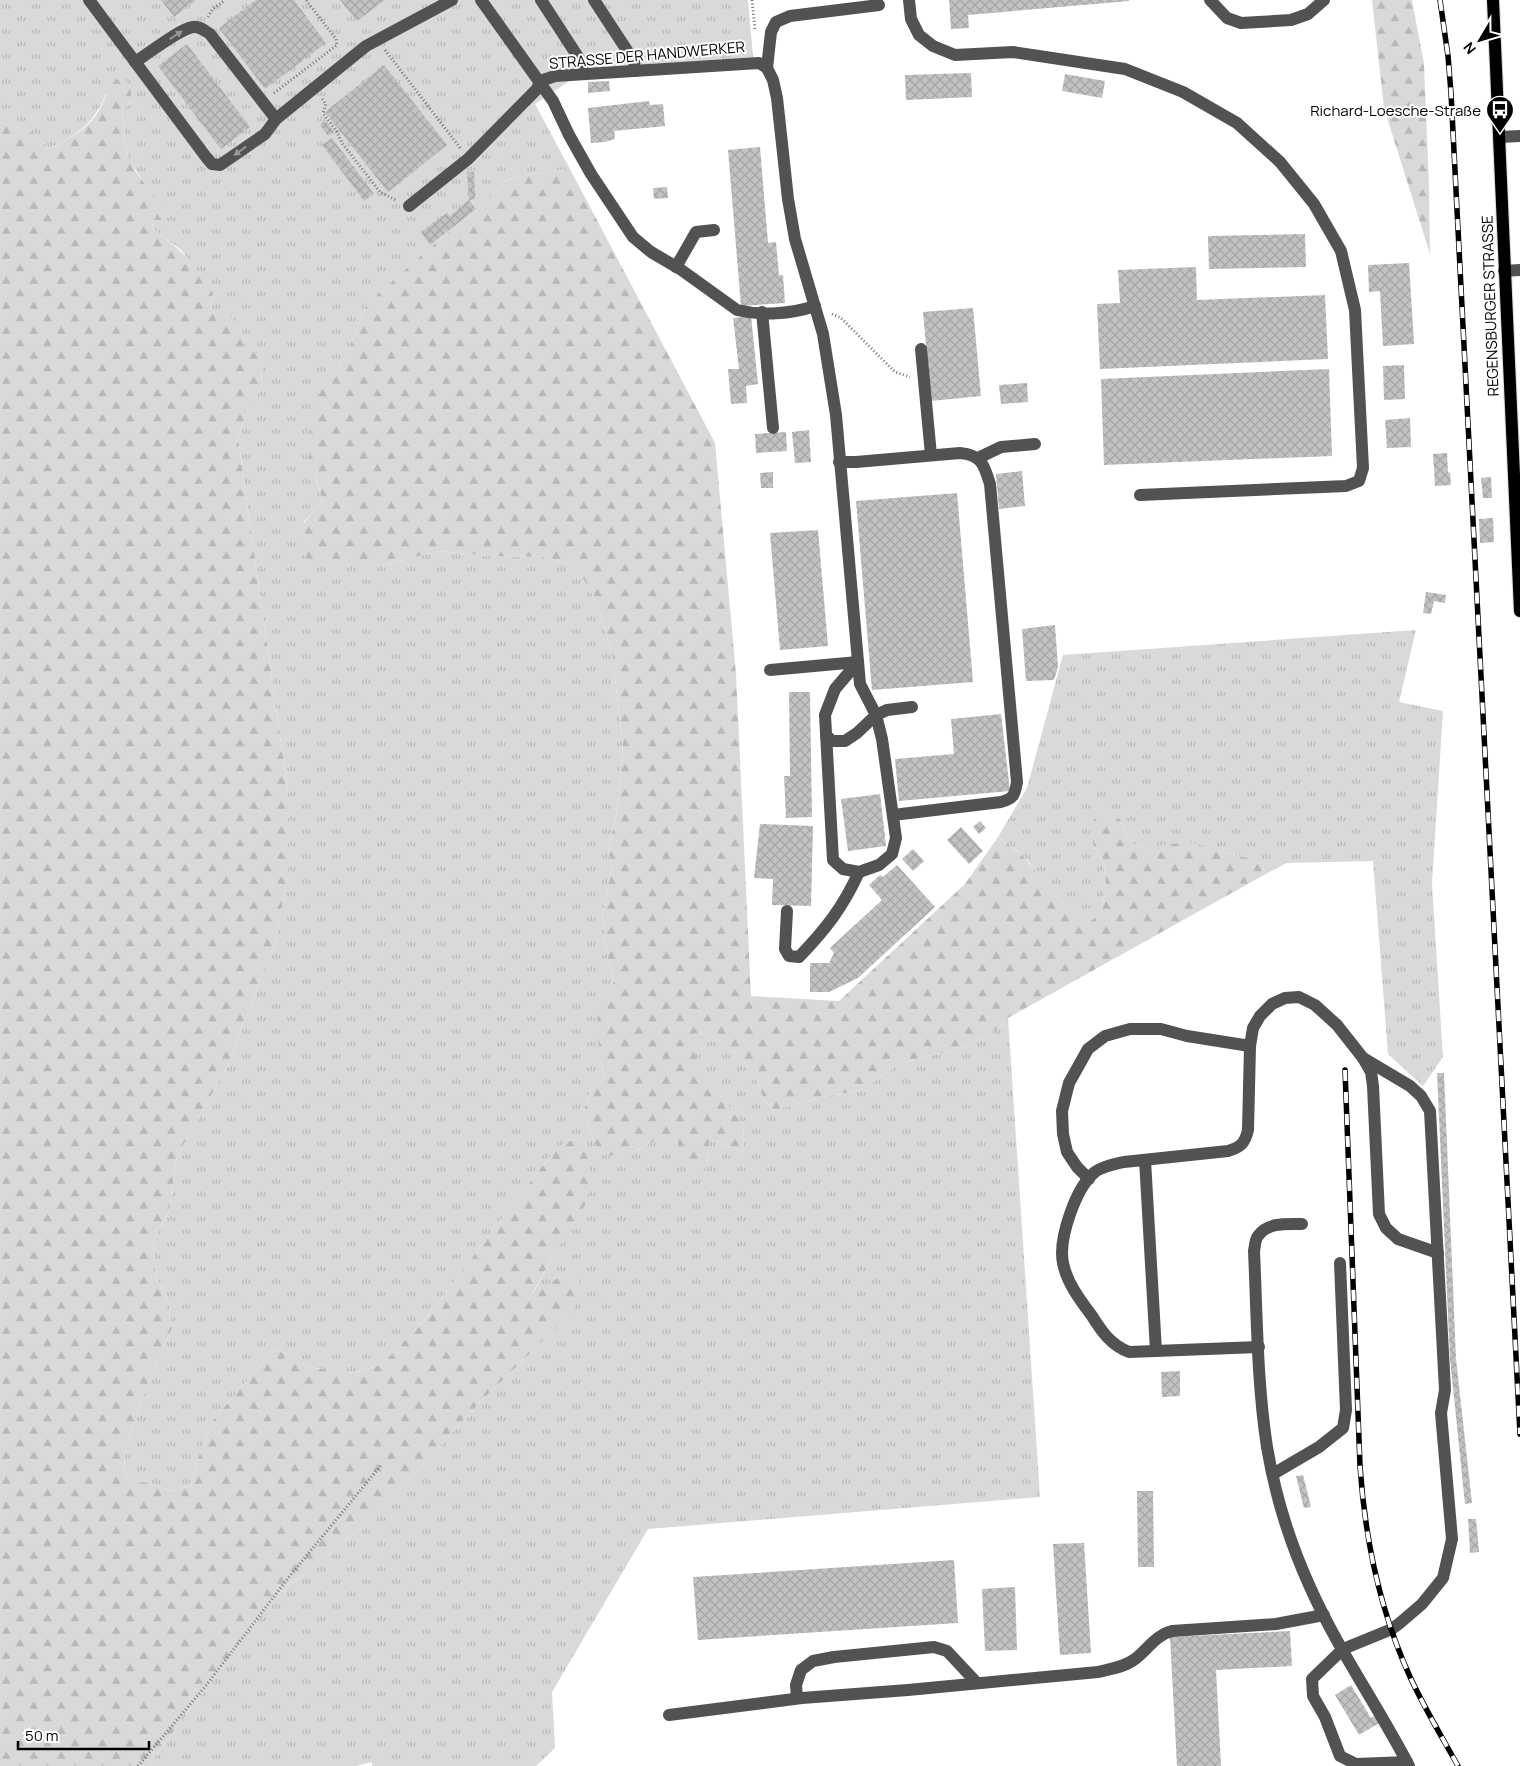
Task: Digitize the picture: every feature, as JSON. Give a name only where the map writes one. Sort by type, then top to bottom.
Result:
[{"type":"main road","name":"REGENSBURGER STRASSE","points":[[1493,0],[1520,611]]},
{"type":"street","points":[[92,1],[212,164],[220,165],[265,134],[276,119],[366,46],[452,0]]},
{"type":"street","name":"STRASSE DER HANDWERKER","points":[[480,0],[540,81],[555,76],[759,63],[767,68]]},
{"type":"street","points":[[541,0],[582,63],[583,74]]},
{"type":"street","points":[[594,0],[634,61],[636,71]]},
{"type":"street","points":[[909,0],[911,19],[919,35],[933,46],[955,55],[1013,52],[1064,58],[1125,69],[1183,92],[1236,123],[1280,162],[1314,204],[1341,251],[1355,310],[1363,468],[1359,481],[1346,486],[1140,495]]},
{"type":"street","points":[[1210,0],[1228,18],[1241,23],[1291,20],[1308,14],[1324,0]]},
{"type":"street","points":[[858,662],[835,689],[825,716],[833,860],[843,869],[859,872],[879,865],[892,854],[896,838],[882,739],[876,715],[860,684],[836,415],[823,334],[795,239],[788,198],[777,98],[773,80],[767,68],[771,32],[776,22],[790,16],[879,5]]},
{"type":"street","points":[[136,62],[182,31],[193,27],[201,28],[210,34],[276,119]]},
{"type":"street","points":[[409,206],[468,159],[537,89],[540,81]]},
{"type":"street","points":[[540,81],[553,101],[569,135],[591,174],[633,237],[650,252],[676,267],[736,310],[762,312],[816,309]]},
{"type":"street","points":[[1500,136],[1520,136]]},
{"type":"street","points":[[676,267],[696,232],[714,230]]},
{"type":"street","points":[[1504,271],[1520,270]]},
{"type":"street","points":[[762,312],[773,428]]},
{"type":"street","points":[[921,349],[931,455]]},
{"type":"street","points":[[978,458],[1001,447],[1035,444]]},
{"type":"street","points":[[840,462],[960,452],[971,454],[978,458],[984,467],[990,484],[1017,782],[1015,794],[1010,800],[1001,802],[893,815]]},
{"type":"street","points":[[770,670],[858,662]]},
{"type":"street","points":[[826,734],[832,741],[845,741],[857,733],[876,715],[887,710],[912,707]]},
{"type":"street","points":[[787,911],[785,949],[789,956],[799,957],[836,916],[859,872]]},
{"type":"street","points":[[1259,1347],[1129,1352],[1118,1348],[1106,1337],[1067,1277],[1062,1261],[1062,1240],[1075,1201],[1083,1186],[1096,1171],[1108,1166],[1145,1160],[1228,1152],[1240,1147],[1245,1140],[1248,1130],[1250,1046],[1253,1028],[1260,1016],[1272,1004],[1285,998],[1299,997],[1315,1005],[1337,1025],[1363,1058],[1370,1072],[1373,1086],[1379,1214],[1386,1228],[1398,1238],[1438,1253]]},
{"type":"street","points":[[1089,1179],[1077,1167],[1067,1152],[1063,1134],[1062,1111],[1069,1083],[1088,1049],[1105,1036],[1130,1029],[1161,1029],[1187,1036],[1250,1046]]},
{"type":"street","points":[[1302,1224],[1279,1224],[1267,1228],[1257,1236],[1254,1251],[1260,1385],[1267,1447],[1278,1498],[1310,1588],[1324,1615],[1343,1649],[1408,1764],[1356,1764],[1340,1756],[1325,1717],[1313,1696],[1312,1679],[1343,1649],[1392,1629],[1422,1604],[1443,1578],[1452,1539],[1441,1413],[1445,1390],[1430,1111],[1416,1091],[1363,1058]]},
{"type":"street","points":[[1145,1160],[1156,1351]]},
{"type":"street","points":[[1273,1474],[1319,1446],[1342,1428],[1346,1410],[1340,1263]]},
{"type":"street","points":[[669,1715],[797,1698],[908,1690],[1098,1672],[1117,1668],[1134,1660],[1163,1633],[1172,1630],[1276,1624],[1324,1615]]},
{"type":"street","points":[[797,1698],[796,1684],[801,1670],[814,1661],[834,1657],[925,1648],[947,1651],[977,1683]]},
{"type":"path","points":[[201,28],[212,10],[225,0]]},
{"type":"path","points":[[262,101],[337,45],[336,40],[306,0]]},
{"type":"path","points":[[378,40],[468,159]]},
{"type":"path","points":[[314,88],[326,104],[324,113],[342,143],[380,192],[409,206]]},
{"type":"path","points":[[816,309],[842,318],[895,372],[924,382]]},
{"type":"path","points":[[138,1766],[204,1688],[289,1577],[382,1464]]},
{"type":"green space","points":[[0,0],[748,0],[754,67],[571,80],[535,104],[571,171],[556,170],[508,179],[498,191],[489,196],[480,208],[427,250],[367,304],[349,348],[336,371],[321,384],[315,478],[323,500],[304,522],[315,564],[387,564],[439,551],[488,556],[543,557],[570,564],[581,575],[597,602],[612,653],[623,746],[616,816],[608,850],[612,869],[602,916],[607,955],[614,982],[601,999],[601,1060],[604,1079],[590,1091],[583,1113],[596,1146],[603,1155],[637,1151],[664,1135],[674,1136],[677,1144],[704,1176],[710,1140],[744,1151],[743,1125],[710,1082],[690,1046],[695,1033],[709,1034],[741,1057],[755,1076],[764,1100],[774,1110],[821,1097],[859,1091],[898,1065],[931,1055],[955,1051],[994,1032],[1008,1018],[1040,1497],[648,1529],[552,1692],[555,1748],[536,1766],[372,1766],[372,1762],[356,1766],[148,1766],[243,1636],[278,1595],[376,1516],[483,1399],[571,1314],[566,1273],[532,1295],[555,1253],[572,1139],[556,1149],[430,1314],[382,1364],[355,1373],[307,1367],[288,1354],[275,1350],[214,1419],[198,1458],[190,1486],[170,1491],[148,1483],[128,1479],[124,1469],[126,1446],[148,1383],[172,1328],[168,1300],[156,1276],[153,1243],[169,1211],[177,1156],[227,1067],[274,945],[288,878],[288,792],[238,438],[248,412],[262,386],[261,361],[229,315],[215,314],[211,309],[213,293],[181,250],[152,228],[158,202],[129,161],[125,141],[122,112],[131,100],[106,94],[96,113],[84,128],[49,149],[33,132],[0,122]]},
{"type":"green space","points":[[1372,0],[1412,0],[1424,64],[1430,254],[1384,108]]},
{"type":"green space","points":[[116,79],[124,80],[131,86],[131,100],[122,112],[129,159],[137,174],[155,196],[162,211],[163,220],[154,220],[152,228],[179,250],[193,265],[213,293],[211,309],[215,314],[229,314],[261,361],[262,386],[248,412],[238,438],[288,792],[288,878],[274,945],[227,1067],[177,1156],[169,1211],[153,1243],[156,1276],[168,1300],[172,1328],[148,1383],[126,1446],[124,1469],[128,1479],[148,1483],[170,1491],[190,1486],[198,1458],[214,1419],[275,1350],[288,1354],[307,1367],[355,1373],[382,1364],[430,1314],[556,1149],[573,1139],[586,1150],[592,1181],[585,1205],[532,1294],[566,1273],[574,1276],[584,1288],[571,1314],[483,1399],[376,1516],[278,1595],[243,1636],[148,1766],[0,1766],[0,122],[33,132],[49,149],[64,142],[91,121]]},
{"type":"green space","points":[[556,170],[571,171],[715,443],[736,674],[751,996],[839,1001],[965,884],[998,837],[1025,858],[1055,896],[1070,911],[1088,923],[1101,913],[1106,887],[1104,864],[1094,846],[1090,827],[1096,817],[1108,811],[1120,819],[1126,836],[1138,848],[1189,842],[1263,864],[1264,875],[1008,1018],[994,1032],[955,1051],[931,1055],[898,1065],[859,1091],[821,1097],[774,1110],[764,1100],[755,1076],[741,1057],[709,1034],[695,1033],[691,1047],[710,1082],[743,1125],[744,1151],[710,1140],[704,1177],[692,1171],[684,1159],[674,1136],[660,1138],[629,1153],[603,1155],[596,1146],[583,1113],[590,1091],[604,1079],[596,1027],[601,999],[614,982],[607,955],[602,916],[612,869],[608,850],[616,816],[623,746],[612,653],[597,602],[581,575],[570,564],[543,557],[488,556],[439,551],[387,564],[315,564],[304,554],[299,546],[300,532],[308,518],[323,500],[309,460],[312,408],[321,384],[336,371],[349,348],[367,304],[427,250],[480,208],[489,196],[498,191],[508,179]]},
{"type":"green space","points":[[1416,630],[1399,702],[1443,711],[1432,884],[1443,1057],[1423,1086],[1388,1054],[1373,861],[1287,863],[1264,875],[1263,864],[1223,852],[1153,847],[1138,848],[1126,836],[1120,819],[1094,846],[1104,864],[1106,887],[1101,913],[1088,923],[1071,913],[1048,888],[1028,861],[998,837],[1027,788],[1063,655]]},
{"type":"building","points":[[161,0],[196,0],[174,17]]},
{"type":"building","points":[[256,0],[294,0],[326,43],[265,89],[219,28]]},
{"type":"building","points":[[340,0],[385,0],[357,21]]},
{"type":"building","points":[[949,0],[1129,1],[968,15],[969,28],[951,29]]},
{"type":"building","points":[[187,44],[250,127],[221,149],[158,66]]},
{"type":"building","points":[[384,65],[447,145],[388,192],[325,112]]},
{"type":"building","points":[[971,73],[972,97],[906,100],[905,75]]},
{"type":"building","points":[[1065,74],[1105,81],[1102,98],[1062,91]]},
{"type":"building","points":[[609,81],[610,91],[588,93],[588,82]]},
{"type":"building","points":[[649,101],[650,105],[663,104],[665,126],[614,131],[615,139],[591,143],[588,108]]},
{"type":"building","points":[[325,120],[334,132],[328,136],[320,125]]},
{"type":"building","points":[[332,138],[374,194],[364,201],[322,145]]},
{"type":"building","points":[[760,147],[768,243],[776,242],[779,275],[783,275],[785,303],[741,306],[728,150]]},
{"type":"building","points":[[467,172],[474,172],[475,199],[469,200]]},
{"type":"building","points":[[667,187],[668,198],[654,199],[653,188]]},
{"type":"building","points":[[469,200],[476,209],[430,245],[421,232],[447,213],[450,216]]},
{"type":"building","points":[[1305,234],[1306,267],[1209,269],[1208,236]]},
{"type":"building","points":[[1409,263],[1414,344],[1383,346],[1380,291],[1369,292],[1368,265]]},
{"type":"building","points":[[1196,267],[1197,300],[1325,295],[1328,359],[1100,369],[1097,304],[1120,303],[1118,270]]},
{"type":"building","points":[[973,308],[981,396],[931,401],[923,312]]},
{"type":"building","points":[[751,316],[758,384],[746,386],[747,403],[731,404],[728,369],[739,369],[733,318]]},
{"type":"building","points":[[1404,365],[1405,399],[1384,400],[1383,366]]},
{"type":"building","points":[[1329,369],[1332,456],[1104,465],[1101,379]]},
{"type":"building","points":[[1027,383],[1028,402],[1001,404],[999,385]]},
{"type":"building","points":[[1410,418],[1411,447],[1387,448],[1385,420]]},
{"type":"building","points":[[809,430],[811,462],[795,463],[792,432]]},
{"type":"building","points":[[786,432],[787,451],[756,453],[755,434]]},
{"type":"building","points":[[1447,453],[1451,485],[1435,486],[1433,454]]},
{"type":"building","points":[[1022,471],[1025,506],[999,509],[996,474]]},
{"type":"building","points":[[773,472],[773,488],[761,488],[760,473]]},
{"type":"building","points":[[1491,477],[1492,498],[1483,498],[1481,478]]},
{"type":"building","points":[[957,493],[973,682],[872,690],[856,501]]},
{"type":"building","points":[[1493,518],[1494,542],[1480,543],[1479,519]]},
{"type":"building","points":[[818,530],[828,646],[780,650],[770,533]]},
{"type":"building","points":[[1426,592],[1446,595],[1445,603],[1434,601],[1431,614],[1423,613]]},
{"type":"building","points":[[1055,625],[1058,667],[1054,680],[1026,681],[1022,629]]},
{"type":"building","points":[[789,692],[810,692],[812,817],[786,818],[784,776],[790,776]]},
{"type":"building","points":[[1001,714],[1010,791],[899,801],[895,759],[954,754],[951,719]]},
{"type":"building","points":[[880,794],[886,846],[848,851],[841,799]]},
{"type":"building","points":[[980,821],[986,828],[979,834],[973,827]]},
{"type":"building","points":[[760,824],[813,826],[811,906],[772,905],[773,879],[754,878]]},
{"type":"building","points":[[961,827],[983,851],[969,864],[947,840]]},
{"type":"building","points":[[913,849],[924,861],[913,871],[902,859]]},
{"type":"building","points":[[897,865],[935,907],[858,978],[829,992],[810,992],[810,963],[829,963],[834,953],[830,948],[882,900],[869,885],[880,875],[883,877]]},
{"type":"building","points":[[1437,1073],[1444,1073],[1456,1359],[1472,1503],[1465,1504],[1450,1359]]},
{"type":"building","points":[[1180,1371],[1180,1396],[1162,1397],[1161,1372]]},
{"type":"building","points":[[1303,1475],[1311,1507],[1304,1508],[1296,1476]]},
{"type":"building","points":[[1137,1491],[1153,1491],[1154,1567],[1138,1567]]},
{"type":"building","points":[[1468,1519],[1476,1519],[1479,1552],[1470,1553]]},
{"type":"building","points":[[1084,1543],[1091,1653],[1060,1655],[1053,1544]]},
{"type":"building","points":[[954,1560],[958,1623],[698,1640],[693,1577]]},
{"type":"building","points":[[1015,1587],[1017,1650],[985,1651],[982,1589]]},
{"type":"building","points":[[1290,1631],[1292,1666],[1216,1670],[1221,1766],[1177,1766],[1170,1637]]},
{"type":"building","points":[[1351,1685],[1371,1718],[1375,1716],[1379,1723],[1359,1735],[1335,1695]]},
{"type":"railway","points":[[1440,0],[1451,93],[1520,1434]]},
{"type":"railway","points":[[1345,1070],[1360,1466],[1370,1548],[1383,1602],[1400,1654],[1422,1701],[1458,1766]]},
{"type":"place","name":"Richard-Loesche-Straße","points":[[1500,134]]}]
